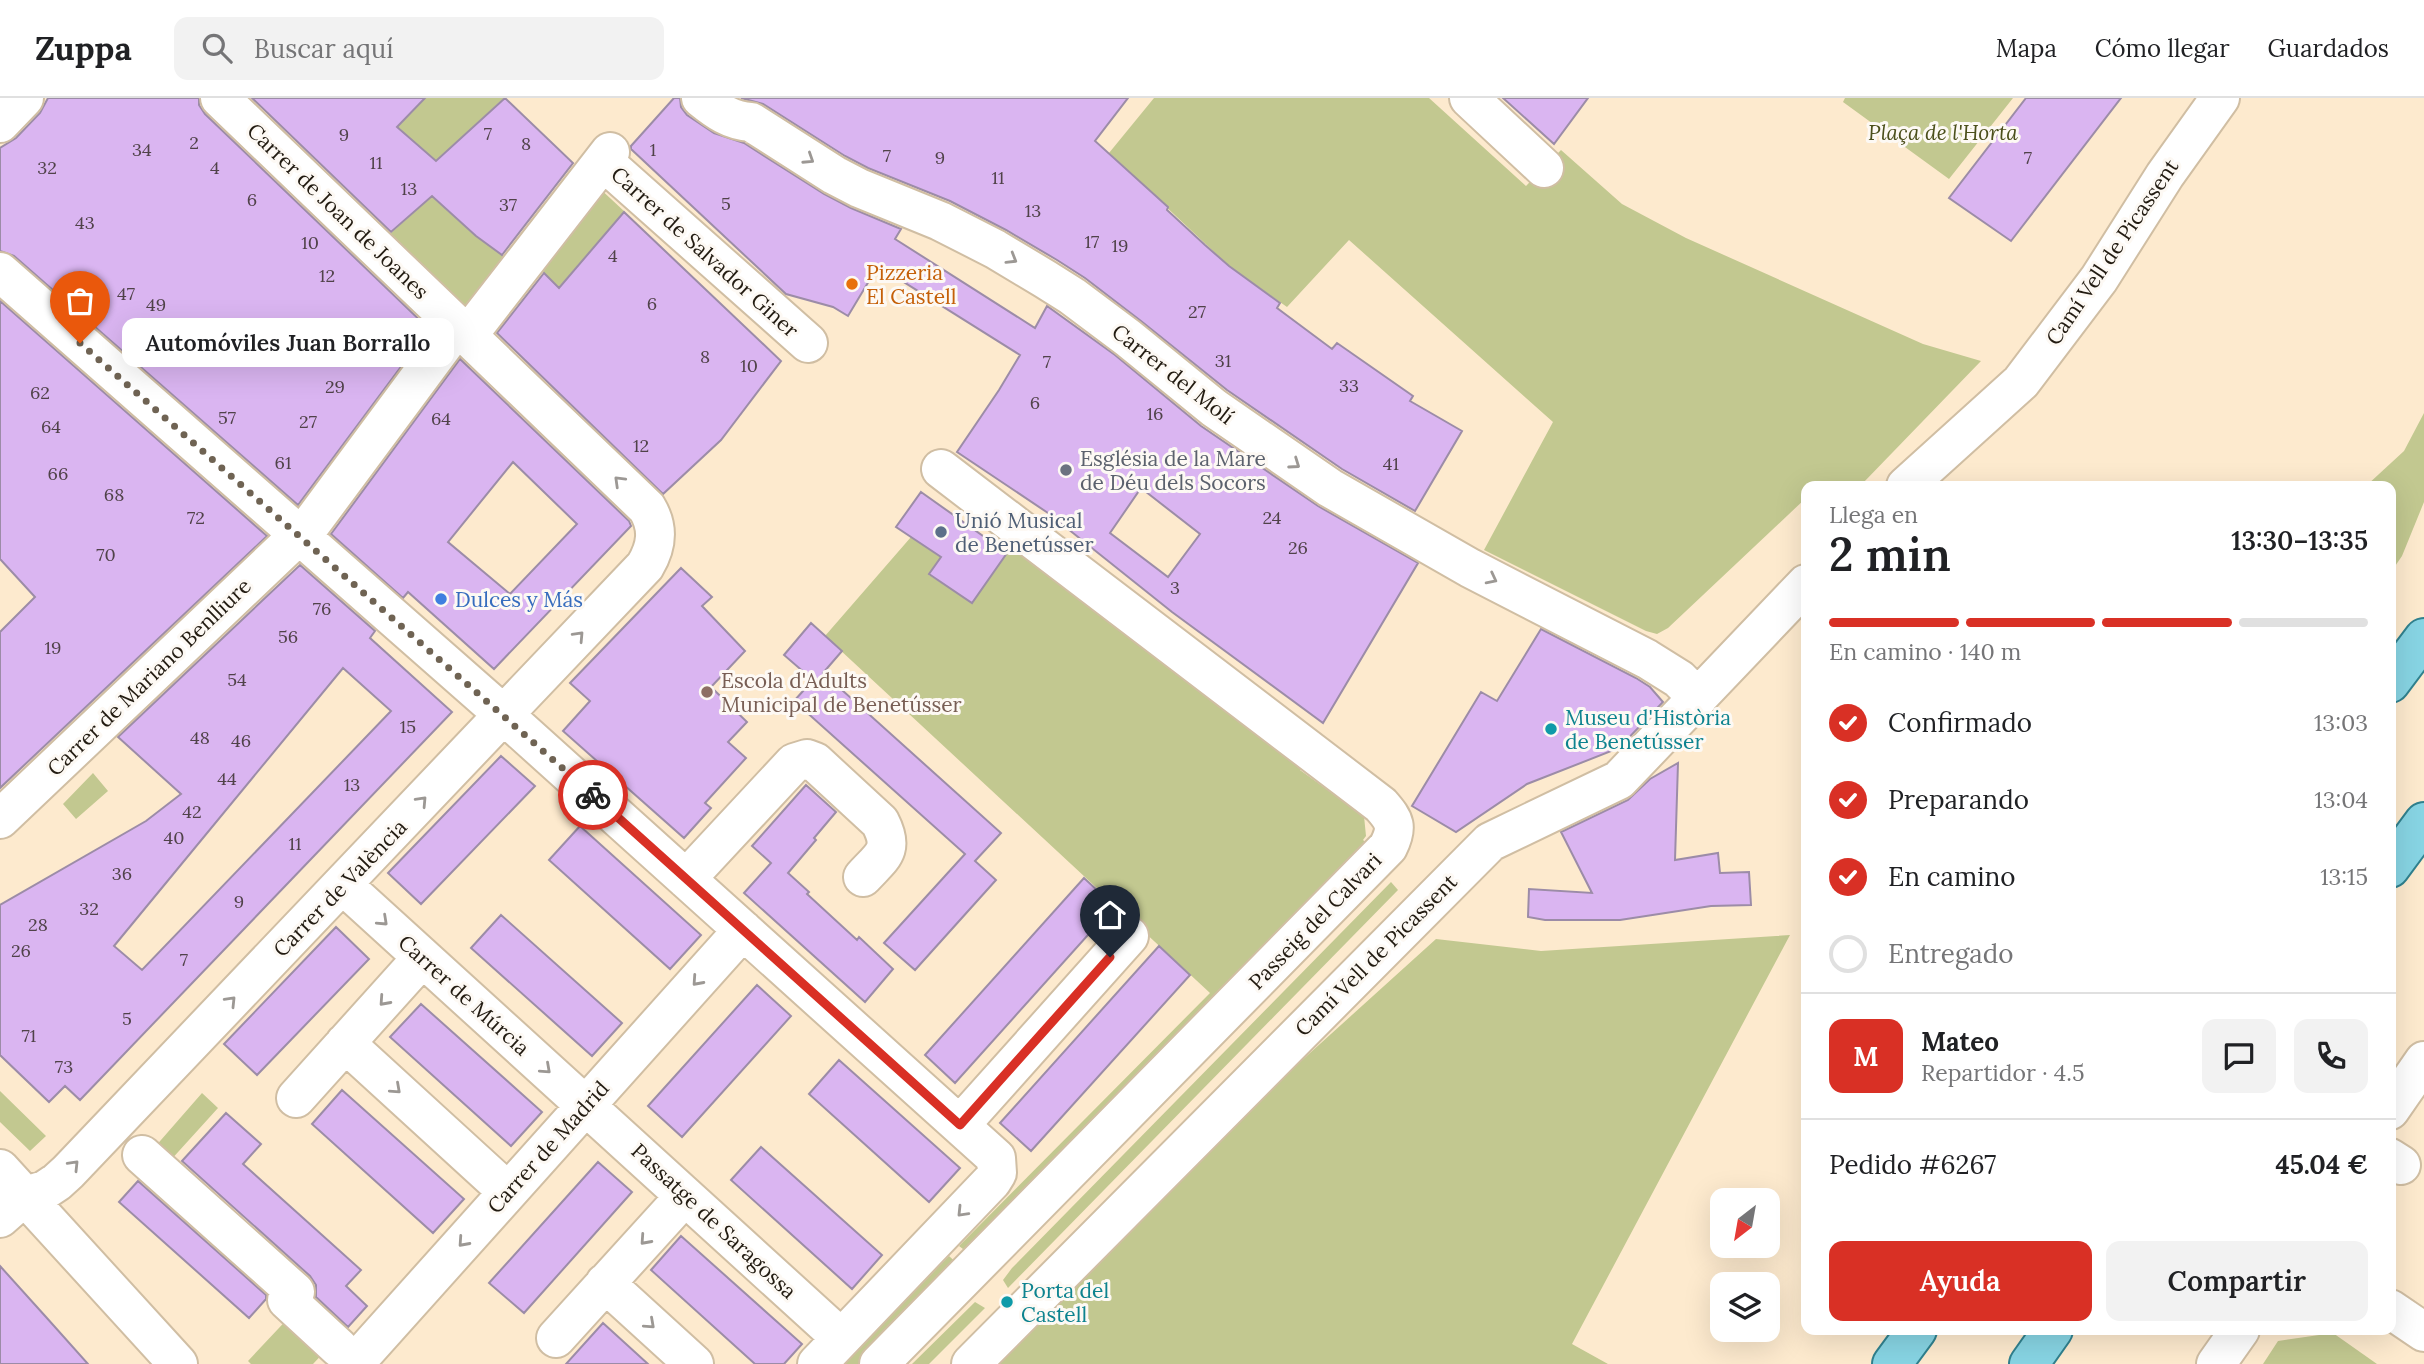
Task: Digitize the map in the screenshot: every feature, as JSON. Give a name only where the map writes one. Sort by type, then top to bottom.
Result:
[{"type":"main road","points":[[2396,675],[2424,638]]},
{"type":"main road","points":[[2396,860],[2424,822]]},
{"type":"main road","points":[[1892,1364],[1912,1335]]},
{"type":"main road","points":[[2029,1364],[2049,1335]]},
{"type":"street","points":[[0,123],[24,98]]},
{"type":"street","name":"Carrer de Joan de Joanes","points":[[220,98],[647,508],[655,520],[656,535]]},
{"type":"street","name":"Carrer del Molí","points":[[701,98],[717,111],[738,121],[761,110],[834,174],[859,188],[940,221],[1045,279],[1128,338],[1214,408],[1330,488],[1470,568],[1647,659],[1679,678],[1698,698]]},
{"type":"street","points":[[1469,98],[1544,168]]},
{"type":"street","name":"Camí Vell de Picassent","points":[[1912,481],[2021,382],[2099,279],[2165,175],[2220,98]]},
{"type":"street","name":"Carrer de Mariano Benlliure","points":[[1,815],[305,529],[464,329],[607,156]]},
{"type":"street","name":"Carrer de Salvador Giner","points":[[607,156],[808,343]]},
{"type":"street","points":[[0,272],[305,529],[504,715],[996,1158],[997,1173],[992,1181],[829,1351]]},
{"type":"street","name":"Passeig del Calvari","points":[[879,1364],[1388,847],[1394,835],[1393,818],[1381,805],[941,469]]},
{"type":"street","name":"Carrer de València","points":[[8,1194],[45,1190],[57,1182],[343,885],[645,565],[652,554],[656,535]]},
{"type":"street","name":"Camí Vell de Picassent","points":[[971,1364],[1490,842],[1619,780],[1801,589]]},
{"type":"street","points":[[686,879],[794,763],[807,759],[815,762],[880,822],[886,832],[889,842],[886,852],[863,877]]},
{"type":"street","name":"Carrer de Múrcia","points":[[343,885],[586,1104]]},
{"type":"street","name":"Carrer de Madrid","points":[[346,1356],[508,1192],[743,930]]},
{"type":"street","points":[[960,1125],[1129,936]]},
{"type":"street","points":[[296,1098],[422,958]]},
{"type":"street","points":[[345,1044],[508,1192]]},
{"type":"street","points":[[2396,1101],[2424,1061]]},
{"type":"street","name":"Passatge de Saragossa","points":[[586,1104],[685,1196],[829,1351]]},
{"type":"street","points":[[142,1155],[295,1292],[287,1300],[346,1356]]},
{"type":"street","points":[[8,1194],[178,1364]]},
{"type":"street","points":[[556,1338],[685,1196]]},
{"type":"street","points":[[605,1283],[694,1364]]},
{"type":"street","points":[[2396,1313],[2424,1332]]},
{"type":"street","points":[[2216,1364],[2236,1335]]},
{"type":"green space","points":[[425,98],[504,98],[436,161],[397,127]]},
{"type":"green space","points":[[1154,98],[1429,98],[1526,186],[1561,150],[1622,204],[1686,238],[1923,344],[1981,361],[1865,481],[1801,481],[1801,503],[1668,628],[1657,634],[1646,631],[1484,550],[1553,422],[1349,240],[1287,307],[1229,266],[1109,153]]},
{"type":"green space","name":"Plaça de l'Horta","points":[[1845,98],[2013,98],[1949,179],[1843,102]]},
{"type":"green space","points":[[596,185],[625,212],[559,287],[533,263]]},
{"type":"green space","points":[[432,196],[476,236],[513,263],[473,313],[390,234]]},
{"type":"green space","points":[[2424,413],[2424,502],[2396,565],[2396,481],[2371,481],[2404,451]]},
{"type":"green space","points":[[911,537],[941,557],[929,575],[972,602],[1014,544],[1307,760],[1300,770],[1364,816],[1366,836],[1363,840],[1369,845],[971,1255],[959,1246],[1210,993],[825,636]]},
{"type":"green space","points":[[93,773],[108,791],[76,819],[63,804]]},
{"type":"green space","points":[[1391,882],[1398,890],[1008,1288],[1003,1280],[1012,1268]]},
{"type":"green space","points":[[1790,935],[1572,1344],[1608,1364],[999,1364],[1279,1081],[1436,939],[1541,951]]},
{"type":"green space","points":[[0,1091],[46,1136],[30,1151],[0,1122]]},
{"type":"green space","points":[[202,1093],[218,1108],[169,1162],[154,1148]]},
{"type":"green space","points":[[949,1256],[960,1266],[864,1364],[844,1364]]},
{"type":"green space","points":[[975,1302],[985,1308],[929,1364],[912,1364]]},
{"type":"green space","points":[[294,1312],[330,1346],[313,1364],[251,1364],[248,1361]]},
{"type":"green space","points":[[2336,1335],[2377,1364],[2263,1364],[2278,1341]]},
{"type":"building","points":[[48,98],[199,98],[199,105],[205,114],[429,329],[298,505],[14,256],[0,251],[0,148],[16,138],[40,113]]},
{"type":"building","points":[[252,98],[425,98],[397,127],[436,161],[505,98],[573,163],[502,255],[476,236],[432,196],[391,232]]},
{"type":"building","points":[[674,98],[680,98],[681,107],[687,115],[714,133],[744,143],[824,194],[901,229],[895,239],[1035,328],[1047,306],[1115,355],[1201,426],[1318,506],[1418,563],[1323,723],[1172,612],[1048,513],[957,452],[1020,355],[878,266],[848,316],[833,307],[786,294],[631,149]],"holes":[[[1141,488],[1200,534],[1168,577],[1110,533]]]},
{"type":"building","points":[[741,98],[1128,98],[1095,141],[1168,207],[1167,210],[1205,245],[1280,303],[1277,308],[1332,349],[1337,343],[1413,396],[1410,401],[1462,431],[1415,511],[1342,469],[1227,390],[1085,278],[1057,260],[950,201],[845,156],[763,104]]},
{"type":"building","points":[[1503,98],[1588,98],[1554,144]]},
{"type":"building","points":[[2026,98],[2121,98],[2011,241],[1949,198]]},
{"type":"building","points":[[624,212],[781,361],[721,440],[663,494],[497,333],[544,273],[559,288]]},
{"type":"building","points":[[0,301],[267,536],[0,788],[0,632],[35,597],[0,559]]},
{"type":"building","points":[[460,359],[629,521],[631,526],[494,669],[408,592],[403,598],[331,534]],"holes":[[[513,462],[577,524],[510,594],[448,542]]]},
{"type":"building","name":"Unió Musical de Benetússer","points":[[921,492],[1007,553],[972,603],[929,574],[941,557],[896,527]]},
{"type":"building","points":[[300,565],[375,631],[370,638],[452,712],[80,1100],[65,1086],[49,1102],[0,1055],[0,905],[146,821],[181,794],[118,737]],"holes":[[[343,668],[391,711],[142,970],[114,946]]]},
{"type":"building","points":[[681,568],[712,597],[702,606],[745,651],[711,687],[747,722],[728,742],[746,758],[705,803],[711,808],[684,838],[563,731],[590,701],[570,683]]},
{"type":"building","points":[[811,623],[842,651],[823,673],[1001,833],[975,861],[996,880],[915,970],[884,943],[965,854],[794,701],[813,680],[784,655]]},
{"type":"building","name":"Museu d'Història de Benetússer","points":[[1541,629],[1636,678],[1650,687],[1663,702],[1619,748],[1527,784],[1456,832],[1412,806],[1481,692],[1497,701]]},
{"type":"building","points":[[501,756],[535,786],[421,904],[388,873]]},
{"type":"building","points":[[1678,763],[1675,860],[1718,853],[1720,873],[1749,872],[1751,905],[1711,906],[1620,920],[1545,920],[1528,917],[1529,889],[1592,893],[1561,832],[1628,800],[1650,779]]},
{"type":"building","points":[[806,785],[836,812],[788,873],[857,940],[859,937],[893,969],[865,1002],[744,893],[771,863],[752,846]]},
{"type":"building","points":[[580,826],[701,935],[670,969],[549,860]]},
{"type":"building","points":[[1084,878],[1114,906],[955,1083],[925,1055]]},
{"type":"building","points":[[501,915],[622,1023],[592,1056],[471,948]]},
{"type":"building","points":[[336,927],[369,959],[257,1075],[224,1044]]},
{"type":"building","points":[[1159,946],[1190,975],[1031,1151],[1000,1123]]},
{"type":"building","points":[[757,985],[791,1016],[682,1137],[648,1106]]},
{"type":"building","points":[[421,1004],[542,1112],[511,1146],[390,1037]]},
{"type":"building","points":[[839,1060],[960,1168],[929,1202],[809,1094]]},
{"type":"building","points":[[342,1090],[464,1199],[433,1233],[312,1124]]},
{"type":"building","points":[[226,1113],[261,1144],[243,1164],[361,1270],[346,1286],[367,1306],[348,1327],[316,1297],[316,1285],[310,1276],[182,1161]]},
{"type":"building","points":[[761,1147],[882,1255],[852,1289],[731,1180]]},
{"type":"building","points":[[598,1162],[632,1192],[524,1313],[489,1283]]},
{"type":"building","points":[[138,1181],[266,1295],[266,1299],[249,1318],[119,1202]]},
{"type":"building","points":[[681,1236],[802,1344],[784,1364],[755,1364],[651,1270]]},
{"type":"building","points":[[0,1266],[46,1317],[88,1364],[0,1364]]},
{"type":"building","points":[[603,1323],[648,1364],[566,1364]]},
{"type":"way so far","points":[[80,343],[593,795]]},
{"type":"place","name":"Pizzeria El Castell","points":[[852,284]]},
{"type":"place","name":"Automóviles Juan Borrallo","points":[[80,343]]},
{"type":"place","name":"Església de la Mare de Déu dels Socors","points":[[1066,470]]},
{"type":"place","name":"Unió Musical de Benetússer","points":[[941,532]]},
{"type":"place","name":"Dulces y Más","points":[[441,599]]},
{"type":"place","name":"Escola d'Adults Municipal de Benetússer","points":[[707,692]]},
{"type":"place","name":"Museu d'Història de Benetússer","points":[[1551,729]]},
{"type":"place","name":"Porta del Castell","points":[[1007,1302]]},
{"type":"route","points":[[593,795],[960,1125],[1110,957]]}]
